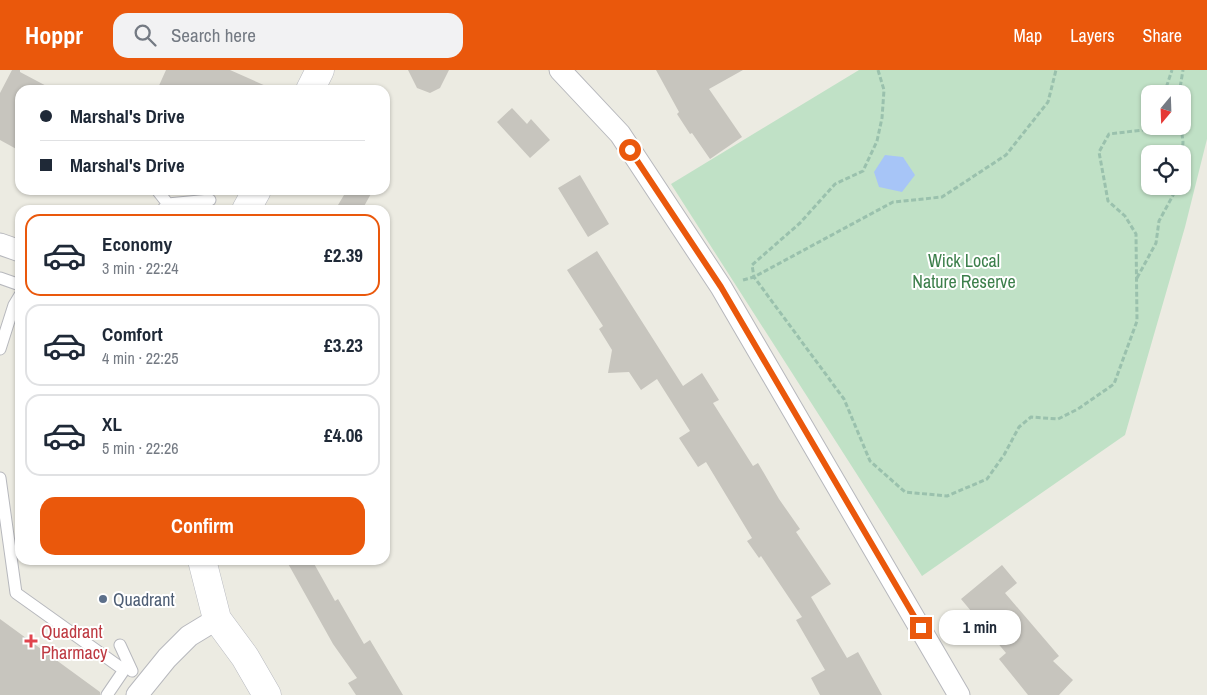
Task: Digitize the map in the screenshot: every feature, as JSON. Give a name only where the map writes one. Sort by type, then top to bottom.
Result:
[{"type":"street","points":[[312,85],[320,70]]},
{"type":"street","points":[[560,70],[620,134],[721,287],[959,695]]},
{"type":"street","points":[[0,244],[15,249]]},
{"type":"street","points":[[203,565],[217,619],[245,658],[267,695]]},
{"type":"street","points":[[135,679],[167,658],[189,636],[217,619]]},
{"type":"lane","points":[[178,205],[210,200]]},
{"type":"lane","points":[[0,278],[15,283]]},
{"type":"lane","points":[[0,349],[15,303]]},
{"type":"lane","points":[[0,478],[16,593],[135,679]]},
{"type":"lane","points":[[120,644],[135,679]]},
{"type":"lane","points":[[107,695],[135,679]]},
{"type":"path","points":[[878,70],[884,90],[882,118],[877,142],[863,171],[835,184],[800,223],[752,265],[754,277],[844,399],[870,461],[905,492],[947,496],[988,479],[1019,427],[1031,417],[1058,419],[1078,409],[1114,384],[1137,321],[1136,234],[1125,216],[1108,201],[1099,152],[1110,134],[1141,130]]},
{"type":"path","points":[[754,277],[893,202],[942,197],[1006,155],[1048,102],[1056,70]]},
{"type":"path","points":[[1167,85],[1172,70]]},
{"type":"path","points":[[1180,85],[1183,70]]},
{"type":"path","points":[[1137,278],[1156,243],[1159,221],[1173,195]]},
{"type":"green space","name":"Wick Local Nature Reserve","points":[[859,70],[1207,70],[1207,139],[1185,227],[1125,435],[922,576],[671,184]]},
{"type":"water","points":[[885,155],[903,157],[915,175],[902,192],[879,187],[874,172]]},
{"type":"building","points":[[12,70],[20,70],[20,72],[45,85],[15,85],[15,148],[0,140],[0,93]]},
{"type":"building","points":[[166,70],[230,70],[264,85],[159,85]]},
{"type":"building","points":[[408,70],[449,70],[440,88],[430,93],[417,88]]},
{"type":"building","points":[[656,70],[743,70],[709,89],[742,137],[710,159],[677,114],[679,112]]},
{"type":"building","points":[[512,108],[527,124],[531,119],[550,140],[530,158],[497,122]]},
{"type":"building","points":[[580,175],[609,224],[588,237],[558,188]]},
{"type":"building","points":[[344,195],[370,195],[365,205],[338,205]]},
{"type":"building","points":[[597,251],[683,386],[702,373],[719,400],[713,403],[753,466],[758,463],[779,499],[800,529],[796,532],[831,584],[811,597],[847,658],[858,652],[882,695],[820,695],[811,678],[825,670],[796,620],[802,617],[761,556],[759,558],[747,541],[752,538],[706,462],[698,467],[679,438],[690,431],[657,379],[641,390],[629,372],[608,373],[612,350],[599,329],[603,326],[567,270]]},
{"type":"building","points":[[289,565],[315,565],[335,601],[338,599],[364,644],[370,640],[403,695],[356,695],[348,683],[357,678],[333,644]]},
{"type":"building","points":[[1002,565],[1017,583],[1005,593],[1059,656],[1053,661],[1073,680],[1059,695],[1028,695],[999,659],[1006,653],[961,599]]},
{"type":"building","points":[[0,619],[100,692],[100,695],[0,695]]},
{"type":"place","name":"Quadrant","points":[[103,599]]},
{"type":"place","name":"Quadrant Pharmacy","points":[[31,641]]},
{"type":"route","points":[[630,150],[721,287],[921,628]]}]
